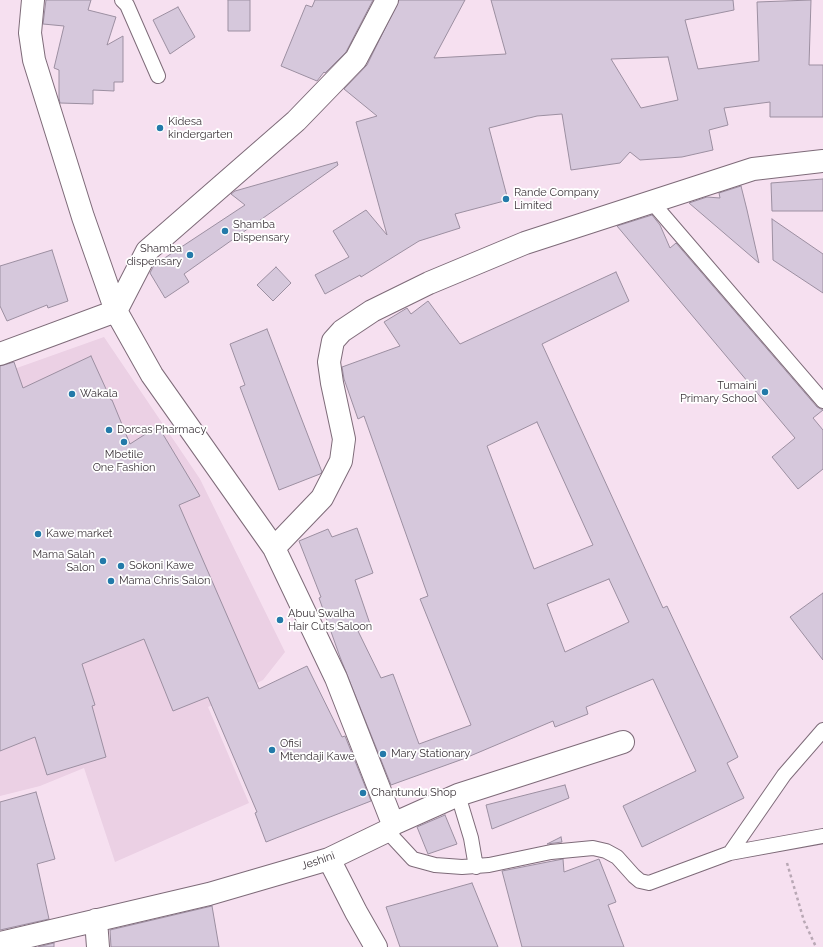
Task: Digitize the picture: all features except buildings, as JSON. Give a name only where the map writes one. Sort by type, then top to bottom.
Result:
[{"type":"street","points":[[33,0],[30,33],[34,60],[83,216],[116,311],[152,375],[274,548],[336,678],[390,828]]},
{"type":"street","points":[[0,354],[116,311],[147,251],[296,121],[356,59],[388,0]]},
{"type":"street","points":[[274,548],[322,498],[341,461],[344,439],[329,362],[333,341],[342,331],[372,311],[429,283],[525,243],[753,169],[823,161]]},
{"type":"street","name":"Jeshini","points":[[0,944],[209,894],[329,859],[458,795],[623,742]]},
{"type":"street","points":[[329,859],[376,947]]},
{"type":"street","points":[[96,920],[98,947]]},
{"type":"lane","points":[[122,0],[127,5],[158,76]]},
{"type":"lane","points":[[651,201],[823,401]]},
{"type":"lane","points":[[730,853],[784,775],[823,730]]},
{"type":"lane","points":[[458,795],[471,838],[476,867]]},
{"type":"lane","points":[[390,828],[413,859],[435,865],[476,867],[551,852],[593,848],[606,851],[617,857],[640,881],[649,883],[730,853],[823,836]]},
{"type":"path","points":[[782,844],[804,921],[816,947]]},
{"type":"shaded area","name":"Sokoni Kawe","points":[[104,337],[200,479],[285,652],[263,680],[208,707],[249,803],[115,862],[84,768],[40,786],[0,796],[0,374]]},
{"type":"place","name":"Kidesa kindergarten","points":[[160,128]]},
{"type":"place","name":"Rande Company Limited","points":[[506,199]]},
{"type":"place","name":"Shamba Dispensary","points":[[225,231]]},
{"type":"place","name":"Shamba dispensary","points":[[190,255]]},
{"type":"place","name":"Tumaini Primary School","points":[[765,392]]},
{"type":"place","name":"Wakala","points":[[72,394]]},
{"type":"place","name":"Dorcas Pharmacy","points":[[109,430]]},
{"type":"place","name":"Mbetile One Fashion","points":[[124,442]]},
{"type":"place","name":"Kawe market","points":[[38,534]]},
{"type":"place","name":"Mama Salah Salon","points":[[103,561]]},
{"type":"place","name":"Sokoni Kawe","points":[[121,566]]},
{"type":"place","name":"Mama Chris Salon","points":[[111,581]]},
{"type":"place","name":"Abuu Swalha Hair Cuts Saloon","points":[[280,620]]},
{"type":"place","name":"Ofisi Mtendaji Kawe","points":[[272,750]]},
{"type":"place","name":"Mary Stationary","points":[[383,754]]},
{"type":"place","name":"Chantundu Shop","points":[[363,793]]}]
